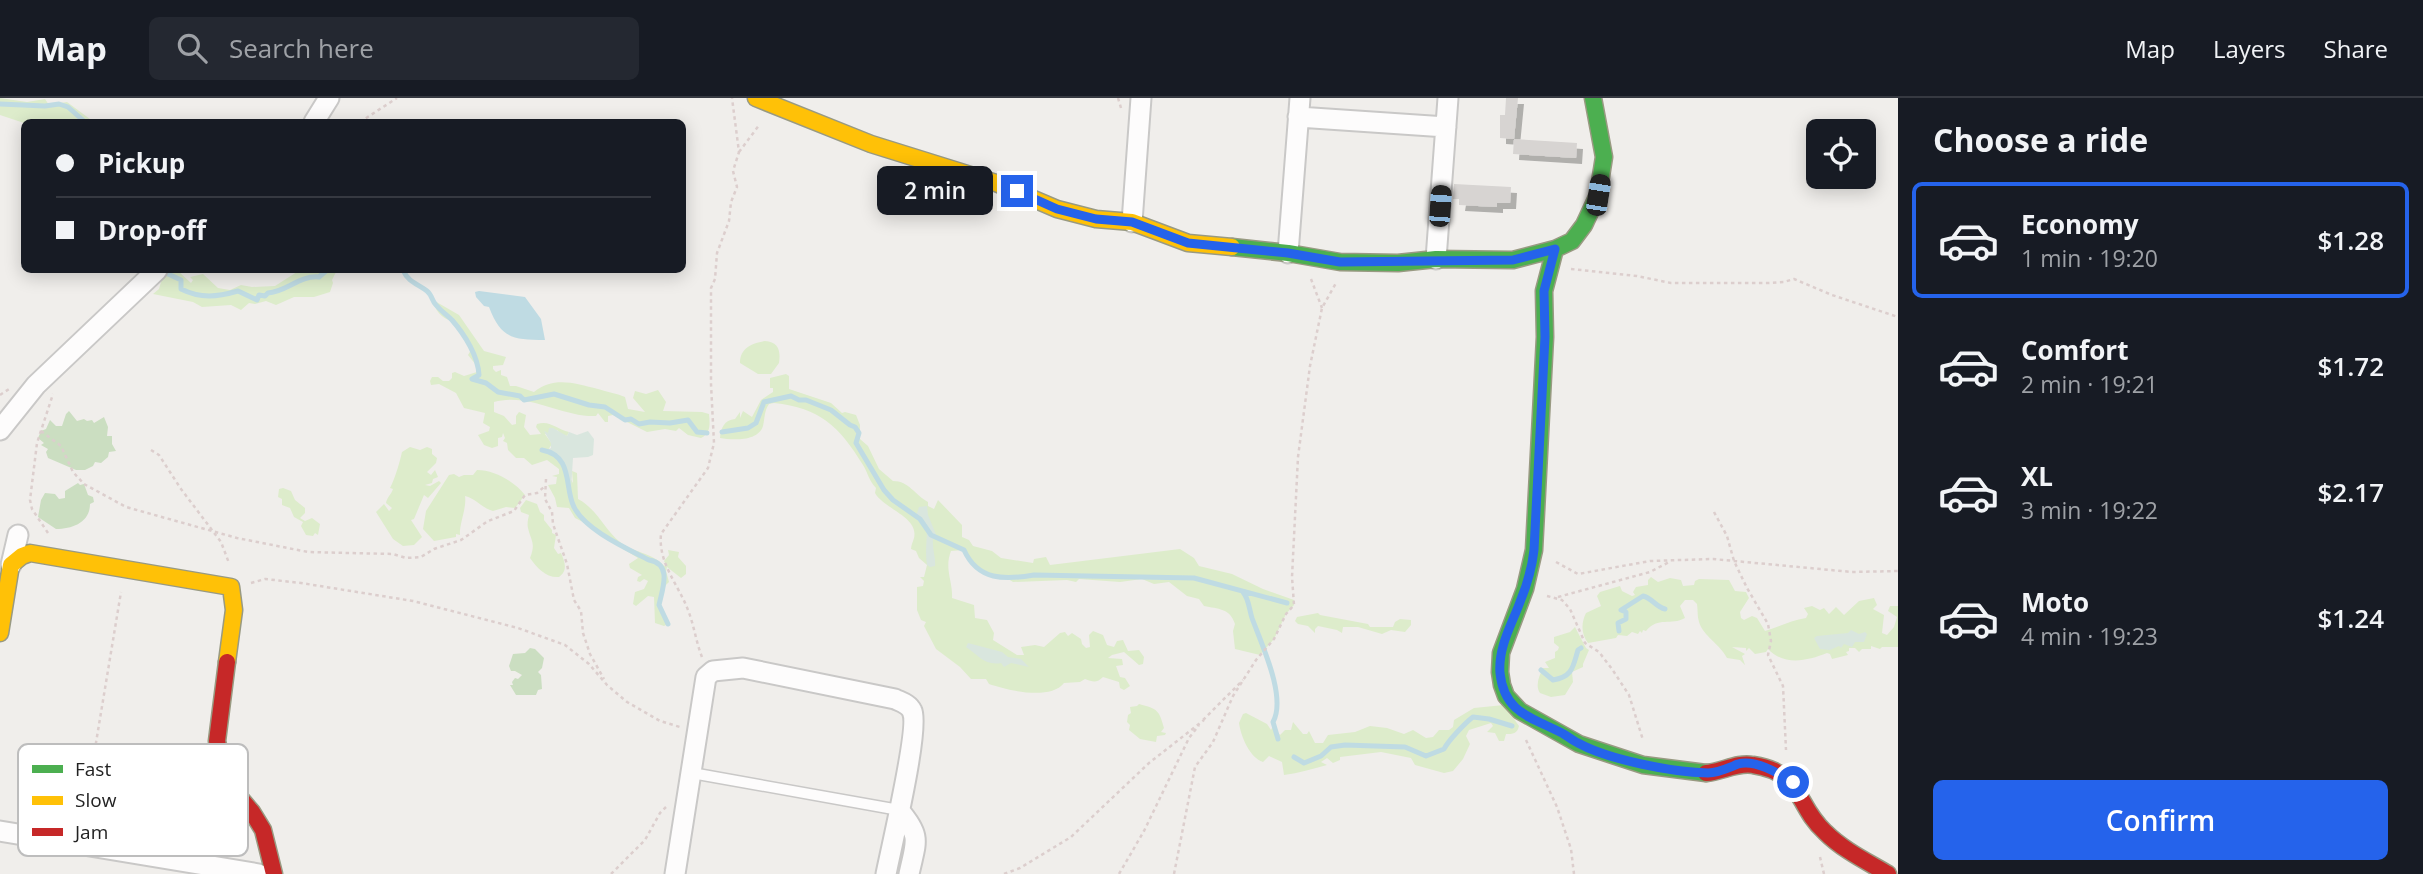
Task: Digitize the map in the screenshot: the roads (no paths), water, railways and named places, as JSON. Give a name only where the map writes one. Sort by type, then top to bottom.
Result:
[{"type":"street","points":[[316,119],[329,98]]},
{"type":"street","points":[[756,98],[871,144],[996,183],[1057,209],[1096,219],[1132,222],[1188,243],[1288,253],[1340,262],[1513,260],[1555,249],[1572,240],[1584,225],[1598,195],[1604,157],[1593,98]]},
{"type":"street","points":[[1132,222],[1141,98]]},
{"type":"street","points":[[1436,259],[1448,98]]},
{"type":"street","points":[[1288,253],[1299,107],[1446,127]]},
{"type":"street","points":[[1555,249],[1544,291],[1545,337],[1534,550],[1522,597],[1503,643],[1500,671],[1504,691],[1517,710],[1579,744],[1625,761],[1710,773],[1741,763],[1779,774],[1793,782],[1802,804],[1834,841],[1888,874]]},
{"type":"street","points":[[0,430],[36,385],[154,273]]},
{"type":"street","points":[[0,633],[18,535]]},
{"type":"street","points":[[11,565],[30,553],[231,587],[234,610],[217,744]]},
{"type":"street","points":[[675,874],[706,677],[713,671],[743,668],[905,702],[912,711],[914,726],[886,874]]},
{"type":"street","points":[[248,807],[263,830],[274,874]]},
{"type":"street","points":[[899,810],[913,826],[915,835],[909,874]]},
{"type":"street","points":[[0,831],[18,834]]},
{"type":"street","points":[[151,856],[259,874]]},
{"type":"lane","points":[[692,773],[899,810]]},
{"type":"water","points":[[475,292],[525,297],[541,319],[545,340],[516,338],[503,331],[489,307],[484,306],[476,297]]},
{"type":"waterway","points":[[0,104],[59,104],[68,107],[82,119]]},
{"type":"waterway","points":[[166,273],[181,280],[181,289],[195,294],[216,296],[238,291],[257,300],[259,295],[265,296],[324,273]]},
{"type":"waterway","points":[[404,273],[429,293],[466,339],[478,368],[479,375],[472,379],[486,383],[498,392],[520,396],[524,400],[554,394],[605,407],[625,420],[631,419],[639,424],[688,420],[697,432],[707,433]]},
{"type":"waterway","points":[[722,432],[748,428],[756,423],[764,402],[791,396],[831,410],[855,427],[859,433],[856,443],[884,490],[893,500],[920,519],[931,535],[964,550],[977,568],[993,576],[1194,578],[1287,603]]},
{"type":"waterway","points":[[542,450],[552,453],[564,466],[574,507],[587,523],[608,538],[661,567],[664,578],[659,605],[668,624]]},
{"type":"waterway","points":[[1243,592],[1275,685],[1277,699],[1273,722],[1278,739]]},
{"type":"waterway","points":[[1619,631],[1618,623],[1626,619],[1626,612],[1621,610],[1643,596],[1665,609]]},
{"type":"waterway","points":[[1541,670],[1553,680],[1560,679],[1571,670],[1581,648]]},
{"type":"waterway","points":[[1294,757],[1304,763],[1321,756],[1331,747],[1345,745],[1405,747],[1426,756],[1444,749],[1473,717],[1512,726]]}]
